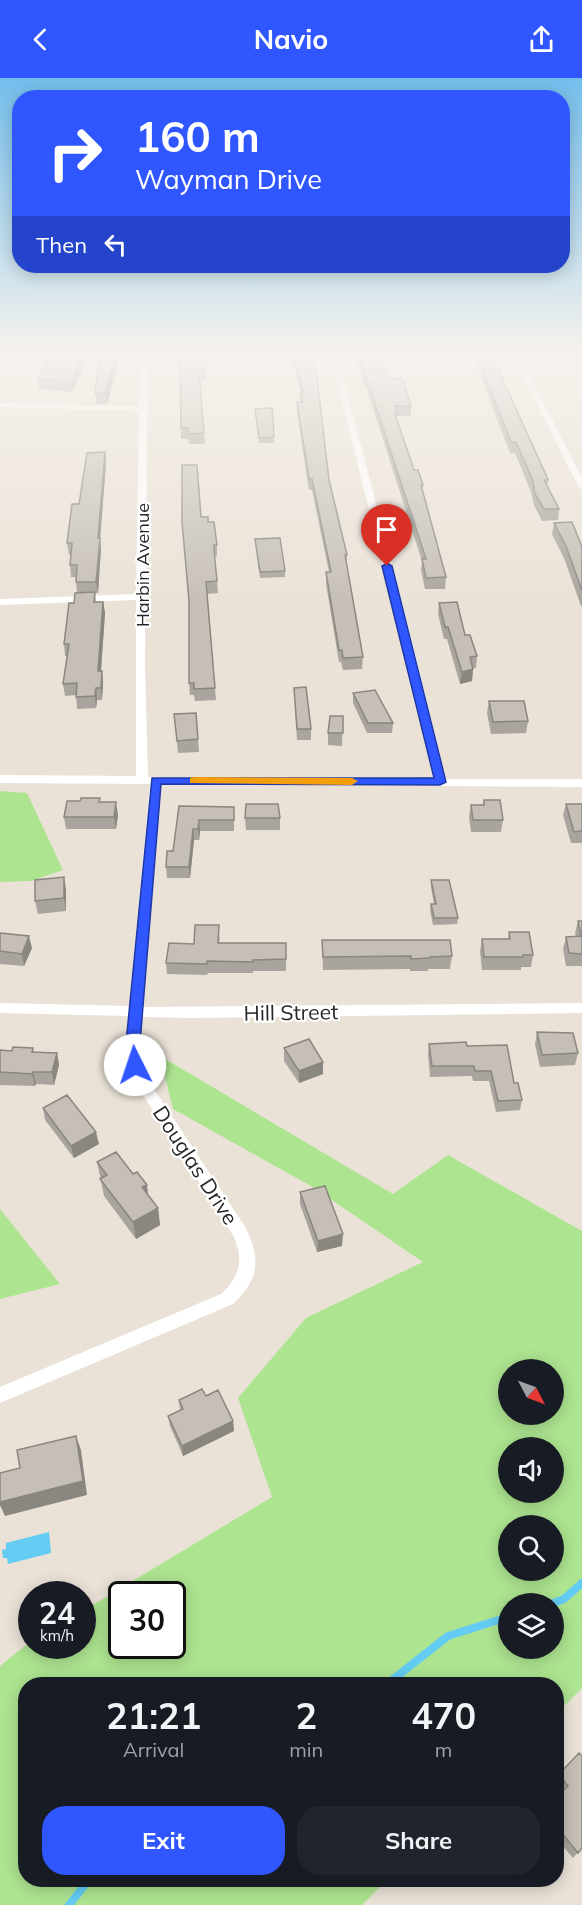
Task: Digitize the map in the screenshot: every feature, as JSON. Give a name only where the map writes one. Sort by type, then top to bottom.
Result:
[{"type":"street","name":"Harbin Avenue","points":[[144,435],[140,664],[149,780]]},
{"type":"street","points":[[354,435],[409,649],[440,782]]},
{"type":"street","points":[[556,435],[582,486]]},
{"type":"street","points":[[0,602],[142,597]]},
{"type":"street","points":[[0,779],[582,783]]},
{"type":"street","name":"Douglas Drive","points":[[0,1395],[227,1299],[244,1280],[248,1271],[248,1249],[240,1233],[139,1075],[133,1043],[149,780]]},
{"type":"street","name":"Hill Street","points":[[0,1008],[135,1013],[582,1008]]},
{"type":"green space","points":[[0,791],[27,793],[63,870],[31,881],[0,882]]},
{"type":"green space","points":[[160,1056],[393,1194],[448,1155],[582,1231],[582,1688],[564,1706],[564,1677],[18,1677],[18,1887],[380,1887],[362,1905],[0,1905],[0,1666],[18,1651],[18,1659],[96,1659],[96,1603],[108,1596],[108,1659],[186,1659],[186,1581],[133,1581],[272,1497],[238,1398],[306,1318],[423,1262],[311,1186],[173,1109]]},
{"type":"green space","points":[[0,1209],[60,1284],[0,1299]]},
{"type":"water","points":[[49,1532],[51,1553],[8,1564],[7,1558],[3,1558],[2,1550],[6,1549],[6,1543]]},
{"type":"building","points":[[259,435],[274,435],[274,437],[259,438]]},
{"type":"building","points":[[302,435],[324,435],[329,480],[347,555],[345,555],[363,657],[343,658],[342,650],[339,650],[326,572],[331,572],[312,479],[309,479]]},
{"type":"building","points":[[385,435],[402,435],[414,470],[418,470],[446,577],[426,578],[422,559],[426,559]]},
{"type":"building","points":[[508,435],[528,435],[548,480],[544,480],[559,509],[544,509],[535,494],[533,481],[516,442],[511,442]]},
{"type":"building","points":[[105,452],[96,582],[76,582],[77,565],[70,565],[72,543],[67,543],[72,504],[79,504],[87,453]]},
{"type":"building","points":[[182,465],[197,465],[201,517],[208,517],[208,522],[214,522],[217,545],[214,545],[214,550],[217,581],[206,582],[215,688],[194,689],[194,683],[189,683],[189,601],[182,522]]},
{"type":"building","points":[[572,522],[582,547],[582,591],[566,546],[554,523]]},
{"type":"building","points":[[280,538],[285,571],[260,572],[255,539]]},
{"type":"building","points":[[95,592],[94,602],[103,602],[98,671],[102,671],[101,688],[96,688],[95,696],[76,697],[77,683],[63,684],[69,644],[64,644],[69,603],[74,603],[75,593]]},
{"type":"building","points":[[457,602],[465,635],[470,635],[477,656],[470,657],[473,669],[462,672],[448,627],[445,627],[439,603]]},
{"type":"building","points":[[306,687],[311,729],[297,729],[294,688]]},
{"type":"building","points":[[375,690],[393,723],[368,723],[353,693]]},
{"type":"building","points":[[489,701],[524,701],[528,721],[493,722]]},
{"type":"building","points":[[196,713],[198,739],[177,741],[174,714]]},
{"type":"building","points":[[330,716],[343,716],[343,733],[328,733]]},
{"type":"building","points":[[81,798],[100,798],[99,802],[116,802],[114,817],[64,817],[67,801],[80,801]]},
{"type":"building","points":[[484,800],[500,800],[503,820],[473,820],[471,805],[484,805]]},
{"type":"building","points":[[246,804],[278,804],[280,818],[245,818]]},
{"type":"building","points":[[566,804],[582,804],[582,831],[574,832]]},
{"type":"building","points":[[179,806],[234,807],[234,820],[199,820],[198,829],[193,829],[189,867],[166,867],[167,851],[173,851]]},
{"type":"building","points":[[64,877],[64,898],[35,901],[35,880]]},
{"type":"building","points":[[431,880],[449,880],[458,918],[434,918],[431,904],[436,904]]},
{"type":"building","points":[[578,921],[582,921],[582,954],[569,953],[566,937],[581,936]]},
{"type":"building","points":[[195,925],[219,925],[218,943],[286,943],[286,959],[253,960],[253,962],[207,961],[207,964],[166,963],[169,943],[194,944]]},
{"type":"building","points":[[509,932],[529,932],[533,955],[484,957],[482,939],[510,939]]},
{"type":"building","points":[[0,933],[29,936],[22,954],[0,951]]},
{"type":"building","points":[[322,940],[450,940],[452,956],[411,959],[411,956],[323,957]]},
{"type":"building","points":[[537,1032],[573,1033],[578,1053],[542,1055]]},
{"type":"building","points":[[309,1039],[323,1062],[299,1071],[284,1048]]},
{"type":"building","points":[[466,1042],[467,1046],[507,1045],[514,1083],[518,1083],[522,1100],[498,1101],[491,1071],[475,1071],[474,1066],[432,1066],[429,1044]]},
{"type":"building","points":[[13,1047],[33,1048],[32,1052],[57,1053],[52,1072],[33,1072],[32,1074],[0,1072],[0,1050],[12,1051]]},
{"type":"building","points":[[67,1095],[96,1132],[71,1146],[43,1108]]},
{"type":"building","points":[[116,1152],[133,1174],[137,1172],[147,1185],[142,1187],[158,1208],[133,1222],[100,1179],[107,1175],[97,1162]]},
{"type":"building","points":[[325,1186],[343,1234],[318,1241],[300,1192]]},
{"type":"building","points":[[202,1389],[206,1396],[218,1390],[233,1421],[182,1446],[168,1416],[183,1409],[179,1400]]},
{"type":"building","points":[[76,1436],[83,1481],[0,1502],[0,1473],[20,1468],[17,1450]]},
{"type":"building","points":[[579,1753],[582,1756],[582,1848],[578,1853],[564,1836],[564,1790],[568,1786],[564,1781],[564,1769]]},
{"type":"waterway","points":[[564,1599],[582,1583]]},
{"type":"waterway","points":[[396,1677],[448,1636],[498,1620]]},
{"type":"waterway","points":[[69,1905],[83,1887]]},
{"type":"slow traffic","points":[[194,780],[352,781]]},
{"type":"route","points":[[135,1065],[133,1043],[156,780],[440,782],[387,566]]}]
